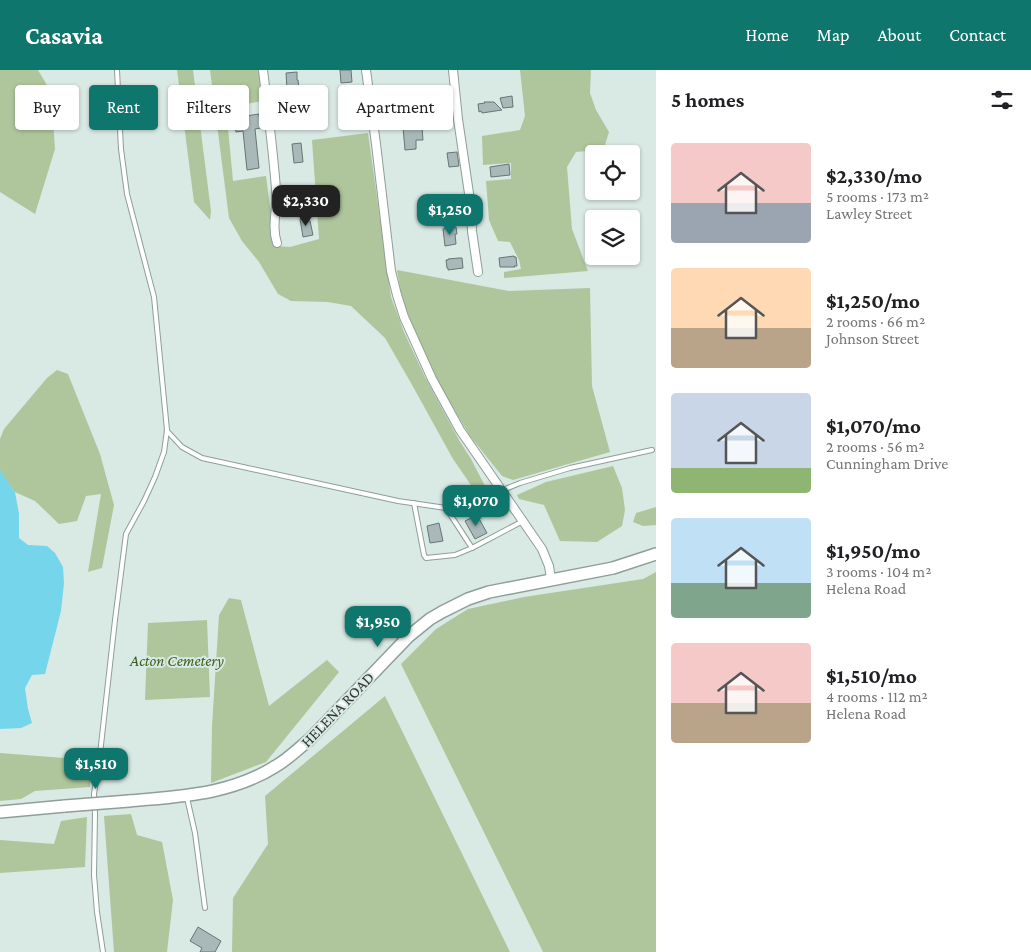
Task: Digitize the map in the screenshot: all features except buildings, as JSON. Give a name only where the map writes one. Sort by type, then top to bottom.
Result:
[{"type":"main road","name":"HELENA ROAD","points":[[0,812],[187,796],[231,788],[248,782],[278,765],[309,740],[409,636],[442,612],[468,599],[489,592],[612,568],[656,554]]},
{"type":"street","points":[[263,70],[271,130],[276,192],[274,230],[277,243]]},
{"type":"street","points":[[366,70],[391,271],[404,317],[439,393],[460,430],[542,548],[549,566],[551,580]]},
{"type":"street","points":[[454,70],[458,119],[478,272]]},
{"type":"lane","points":[[104,952],[94,875],[94,794],[115,620],[126,534],[144,501],[164,452],[167,430],[154,297],[127,194],[121,149],[118,70]]},
{"type":"lane","points":[[167,430],[182,448],[202,458],[398,501],[446,508],[472,548]]},
{"type":"lane","points":[[503,490],[570,468],[652,450]]},
{"type":"lane","points":[[414,503],[424,556],[426,558],[462,553],[524,521]]},
{"type":"lane","points":[[187,796],[195,833],[205,908]]},
{"type":"green space","points":[[0,70],[38,70],[47,85],[15,85],[15,130],[54,130],[55,149],[35,214],[0,192]]},
{"type":"green space","points":[[177,70],[193,70],[195,85],[179,85]]},
{"type":"green space","points":[[210,70],[259,70],[261,85],[259,85],[259,102],[249,103],[249,85],[212,85]]},
{"type":"green space","points":[[520,70],[591,70],[590,93],[596,110],[609,132],[605,145],[585,145],[585,151],[576,152],[567,167],[572,229],[588,271],[504,278],[504,272],[521,269],[519,260],[510,242],[498,241],[489,220],[486,181],[511,179],[511,163],[483,165],[482,136],[520,130],[525,116]]},
{"type":"green space","points":[[185,130],[201,130],[211,211],[210,220],[194,202]]},
{"type":"green space","points":[[218,130],[228,130],[233,181],[266,176],[275,246],[290,247],[319,239],[312,140],[368,133],[391,297],[404,332],[425,377],[485,486],[483,490],[475,491],[453,459],[385,338],[351,306],[328,302],[291,301],[278,294],[259,262],[242,241],[229,218]]},
{"type":"green space","points":[[397,270],[509,291],[590,288],[592,386],[610,452],[513,480],[502,476],[470,436],[432,372],[411,323],[401,293]]},
{"type":"green space","points":[[57,370],[68,374],[100,454],[114,505],[102,568],[88,572],[101,494],[86,496],[77,521],[59,524],[35,501],[15,492],[0,470],[0,439],[4,429],[47,378]]},
{"type":"green space","points":[[613,466],[622,488],[625,510],[622,526],[597,542],[560,541],[544,505],[519,499],[517,495],[546,482]]},
{"type":"green space","points":[[656,507],[656,525],[643,526],[633,522],[636,513]]},
{"type":"green space","points":[[656,572],[656,952],[543,952],[401,664],[436,629],[468,609],[524,597],[643,579]]},
{"type":"green space","points":[[229,598],[241,600],[269,706],[327,660],[339,672],[266,762],[211,783],[212,726],[219,615]]},
{"type":"green space","name":"Acton Cemetery","points":[[207,620],[210,697],[145,700],[148,623]]},
{"type":"green space","points":[[385,696],[510,952],[232,952],[233,898],[268,844],[265,796]]},
{"type":"green space","points":[[0,753],[90,760],[90,787],[35,791],[21,799],[0,801]]},
{"type":"green space","points":[[131,814],[137,835],[162,842],[173,900],[167,952],[114,952],[104,816]]},
{"type":"green space","points":[[87,817],[85,867],[0,873],[0,840],[54,844],[61,821]]},
{"type":"water","points":[[0,470],[15,492],[19,514],[19,538],[28,545],[47,546],[55,553],[63,567],[64,583],[61,611],[45,674],[32,675],[25,688],[32,723],[21,728],[0,729]]}]
